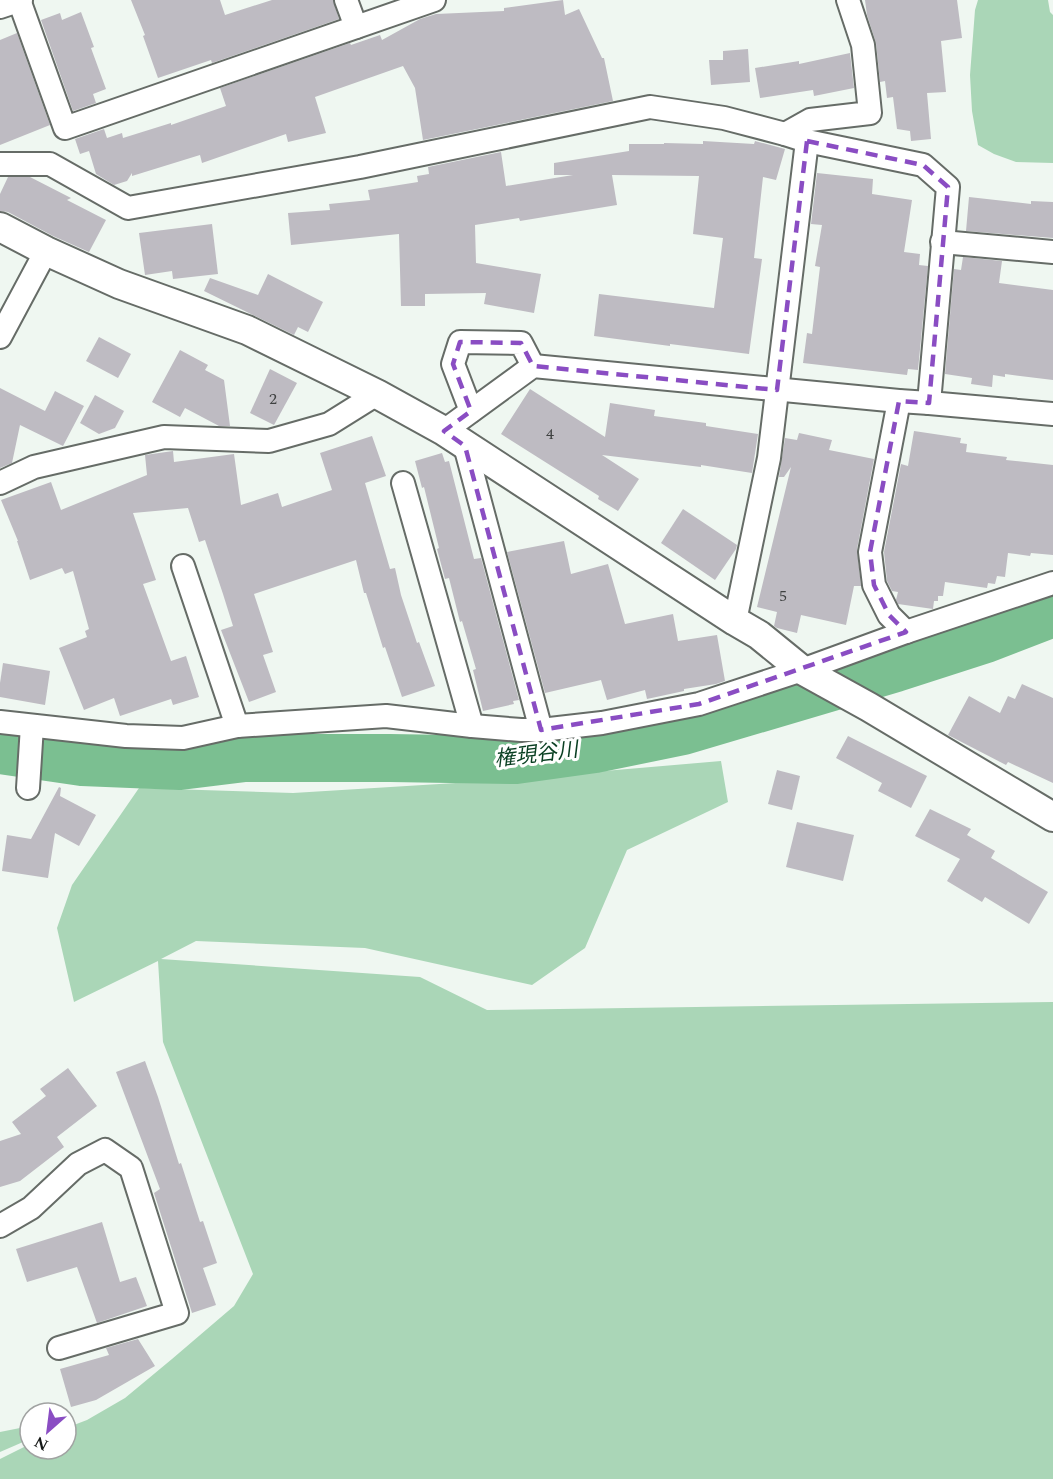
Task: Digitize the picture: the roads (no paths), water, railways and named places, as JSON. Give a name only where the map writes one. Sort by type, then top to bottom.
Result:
[{"type":"street","points":[[0,7],[20,0],[65,128],[434,0]]},
{"type":"street","points":[[346,0],[356,27]]},
{"type":"street","points":[[785,134],[810,120],[870,113],[863,45],[848,0]]},
{"type":"street","points":[[0,164],[50,164],[128,208],[372,165],[650,107],[724,118],[807,141],[923,165],[948,187],[929,403]]},
{"type":"street","points":[[735,621],[769,458],[807,141]]},
{"type":"street","points":[[0,227],[119,284],[247,330],[377,394],[524,482],[759,635],[802,670],[869,707],[1053,817]]},
{"type":"street","points":[[942,242],[1053,252]]},
{"type":"street","points":[[0,337],[46,251]]},
{"type":"street","points":[[471,411],[453,364],[460,342],[521,343],[533,366]]},
{"type":"street","points":[[541,730],[454,438],[471,411],[533,366],[1053,414]]},
{"type":"street","points":[[0,483],[34,467],[164,437],[269,441],[329,424],[377,394]]},
{"type":"street","points":[[899,401],[870,552],[874,585],[890,615],[906,632]]},
{"type":"street","points":[[403,483],[472,726]]},
{"type":"street","points":[[183,566],[237,726]]},
{"type":"street","points":[[0,722],[126,736],[183,738],[237,726],[386,716],[521,730],[602,723],[699,704],[1053,583]]},
{"type":"street","points":[[28,788],[32,726]]},
{"type":"street","points":[[0,1226],[31,1208],[78,1164],[105,1150],[131,1168],[177,1313],[59,1348]]},
{"type":"waterway","name":"権現谷川","points":[[0,750],[82,762],[180,766],[245,758],[516,760],[595,749],[683,731],[896,668],[986,639],[1053,613]]}]
